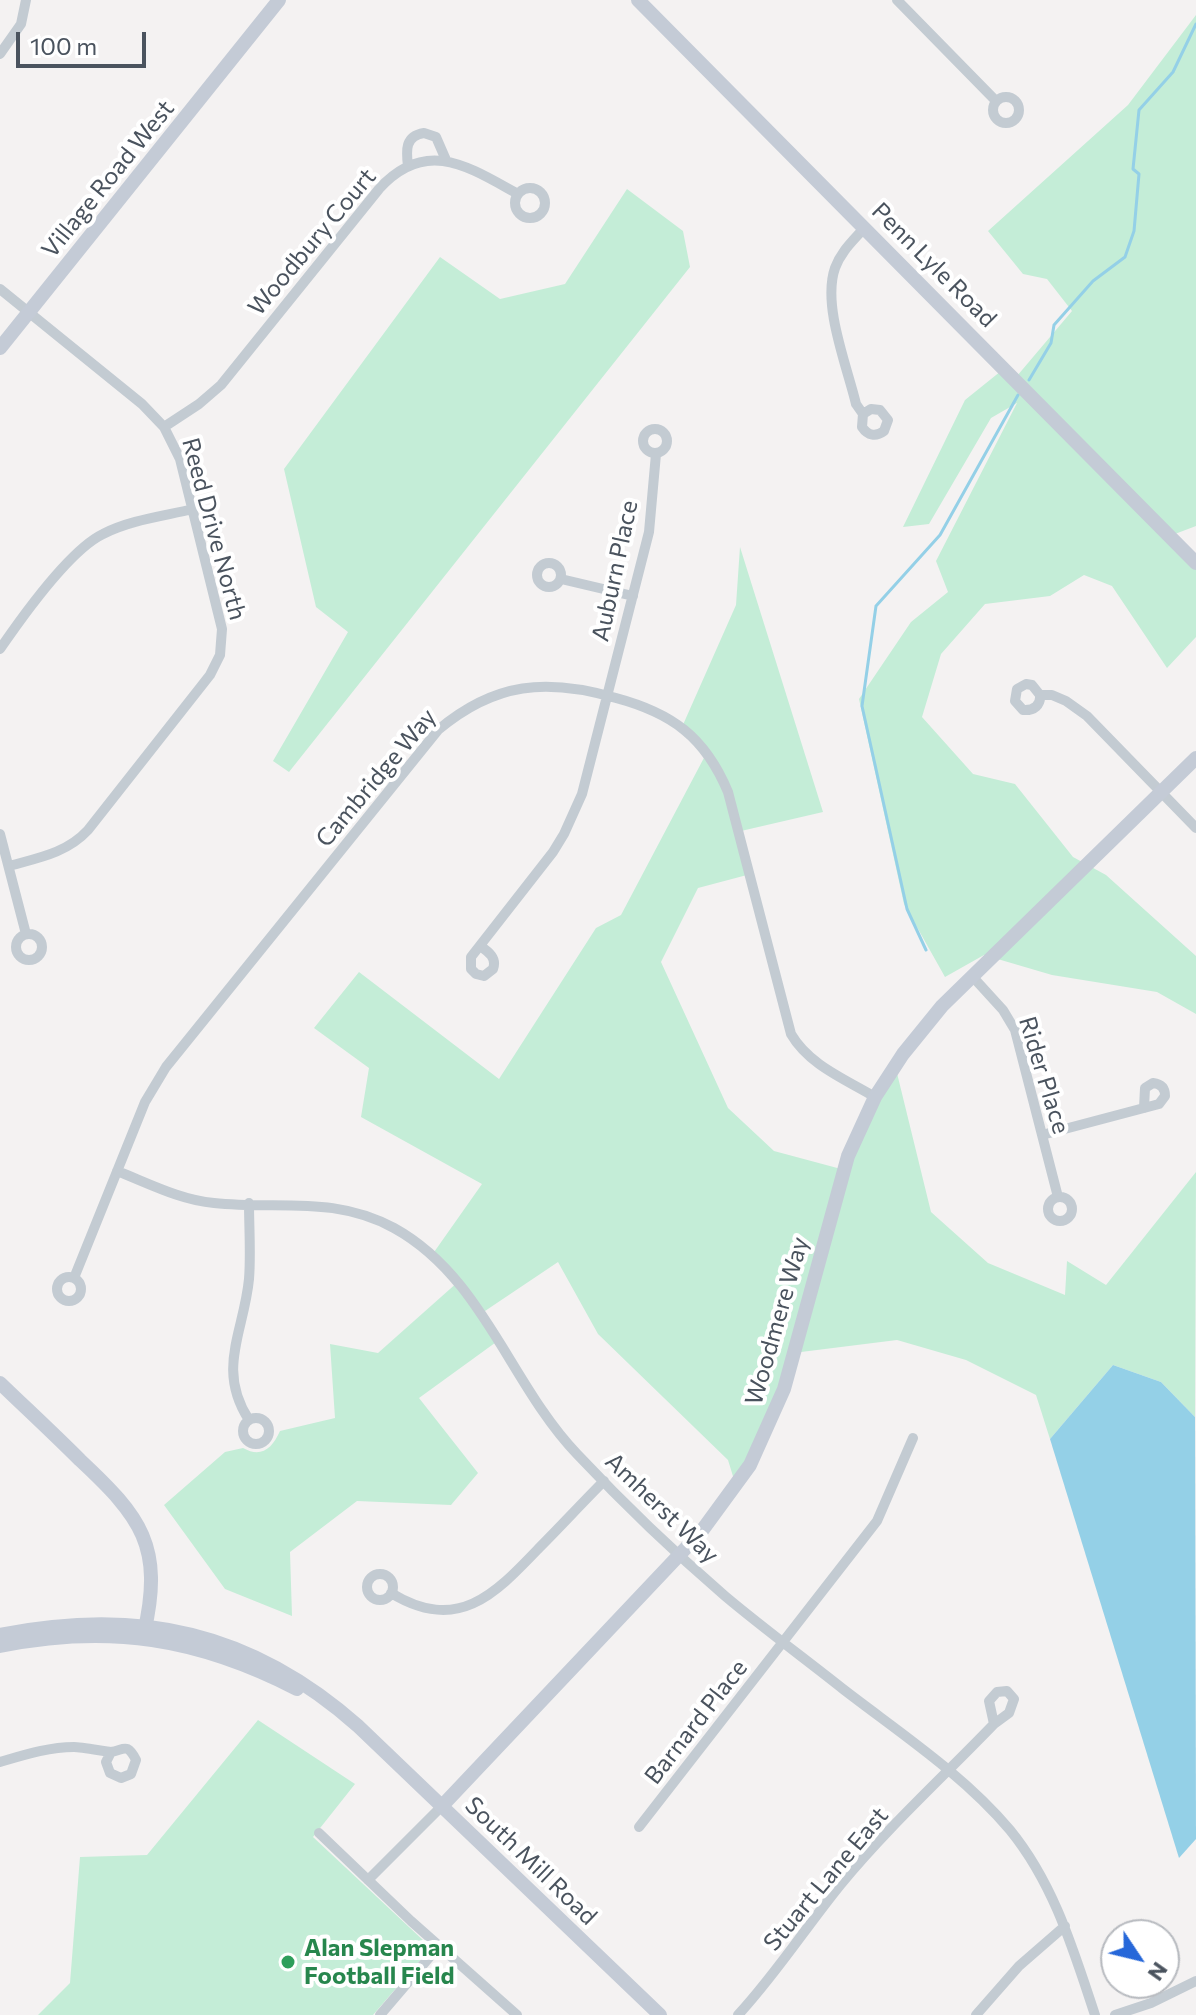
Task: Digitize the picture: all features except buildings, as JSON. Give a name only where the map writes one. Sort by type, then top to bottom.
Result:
[{"type":"street","points":[[0,54],[21,24],[26,0]]},
{"type":"street","name":"Village Road West","points":[[0,348],[279,0]]},
{"type":"street","name":"Penn Lyle Road","points":[[638,0],[1196,563]]},
{"type":"street","points":[[897,0],[996,101]]},
{"type":"street","points":[[408,166],[406,147],[418,134],[436,137],[446,160]]},
{"type":"street","name":"Woodbury Court","points":[[164,427],[221,385],[379,189],[397,173],[408,166],[446,160],[469,166],[518,194]]},
{"type":"street","points":[[863,414],[856,404],[831,294],[835,268],[841,256],[865,227]]},
{"type":"street","name":"Reed Drive North","points":[[0,289],[142,404],[164,427],[180,459],[222,629],[222,642],[215,666],[80,839],[60,851],[9,866]]},
{"type":"street","name":"Auburn Place","points":[[480,946],[564,834],[582,794],[649,532],[656,454]]},
{"type":"street","points":[[0,649],[68,562],[91,541],[118,528],[193,509]]},
{"type":"street","points":[[561,579],[633,596]]},
{"type":"street","name":"Cambridge Way","points":[[74,1278],[145,1102],[166,1067],[438,730],[477,703],[521,688],[578,687],[644,706],[664,715],[691,735],[712,759],[728,792],[791,1034],[814,1062],[875,1097]]},
{"type":"street","points":[[1040,695],[1052,695],[1066,701],[1087,716],[1196,828]]},
{"type":"street","name":"Woodmere Way","points":[[368,1880],[680,1554],[735,1489],[775,1415],[838,1186],[875,1097],[920,1031],[972,976],[1196,758]]},
{"type":"street","points":[[0,834],[26,934]]},
{"type":"street","name":"Rider Place","points":[[972,976],[1003,1010],[1015,1030],[1058,1197]]},
{"type":"street","points":[[1042,1135],[1144,1108]]},
{"type":"street","name":"Amherst Way","points":[[117,1171],[195,1200],[310,1204],[353,1211],[393,1227],[428,1251],[470,1297],[550,1423],[604,1481],[725,1595],[989,1807],[1024,1849],[1049,1890],[1065,1926],[1095,2015]]},
{"type":"street","points":[[249,1203],[249,1278],[232,1360],[235,1388],[249,1420]]},
{"type":"street","points":[[0,1383],[117,1495],[137,1522],[151,1569],[144,1631]]},
{"type":"street","name":"Barnard Place","points":[[639,1827],[877,1521],[913,1438]]},
{"type":"street","points":[[391,1593],[414,1605],[440,1610],[481,1601],[502,1586],[604,1481]]},
{"type":"street","points":[[0,1635],[67,1624],[144,1631]]},
{"type":"street","points":[[0,1646],[68,1635],[144,1631]]},
{"type":"street","name":"South Mill Road","points":[[144,1631],[245,1664],[297,1688],[371,1738],[660,2015]]},
{"type":"street","name":"Stuart Lane East","points":[[738,2015],[772,1977],[842,1883],[994,1724]]},
{"type":"street","points":[[0,1762],[25,1754],[71,1747],[111,1752]]},
{"type":"street","points":[[319,1833],[517,2015]]},
{"type":"street","points":[[976,2015],[1019,1966],[1065,1926]]},
{"type":"street","points":[[380,2015],[439,1946]]},
{"type":"street","points":[[1115,2015],[1151,2003],[1196,1981]]},
{"type":"green space","points":[[1196,15],[1196,526],[1167,537],[1196,568],[1196,637],[1167,668],[1112,586],[1084,575],[1050,596],[985,604],[941,654],[922,717],[973,774],[1015,784],[1073,857],[1106,875],[1196,956],[1196,1014],[1157,992],[1052,975],[984,955],[945,977],[904,904],[859,699],[911,622],[948,592],[936,561],[1017,403],[991,418],[929,524],[903,527],[965,400],[1006,367],[1017,376],[1072,311],[1047,279],[1023,274],[988,231],[1128,105]]},
{"type":"green space","points":[[627,189],[683,231],[690,267],[289,772],[273,761],[348,632],[316,607],[284,469],[440,257],[500,299],[565,284]]},
{"type":"green space","points":[[740,547],[823,812],[741,831],[747,875],[698,888],[661,962],[728,1108],[774,1151],[841,1169],[895,1065],[931,1212],[988,1263],[1065,1295],[1067,1261],[1106,1285],[1196,1172],[1195,1417],[1161,1382],[1113,1365],[1050,1439],[1036,1395],[966,1360],[897,1340],[793,1353],[736,1486],[728,1460],[598,1334],[558,1262],[482,1313],[499,1340],[419,1398],[478,1473],[451,1505],[357,1501],[290,1552],[292,1616],[225,1589],[164,1505],[225,1452],[243,1448],[261,1452],[270,1447],[280,1431],[335,1418],[330,1344],[378,1353],[459,1281],[432,1255],[482,1184],[361,1117],[369,1068],[314,1028],[359,972],[499,1079],[596,928],[621,915],[706,754],[682,727],[736,605]]},
{"type":"green space","points":[[258,1720],[355,1784],[313,1837],[425,1942],[423,1957],[373,2015],[38,2015],[70,1983],[80,1857],[147,1855]]},
{"type":"water","points":[[1113,1365],[1161,1382],[1195,1417],[1196,1839],[1179,1858],[1050,1439]]},
{"type":"waterway","points":[[1029,380],[1051,343],[1054,325],[1093,281],[1125,257],[1134,231],[1139,174],[1133,169],[1139,110],[1173,72],[1196,24]]},
{"type":"waterway","points":[[926,950],[907,909],[862,706],[876,606],[940,535],[1018,395]]},
{"type":"place","name":"Alan Slepman Football Field","points":[[288,1962]]}]
